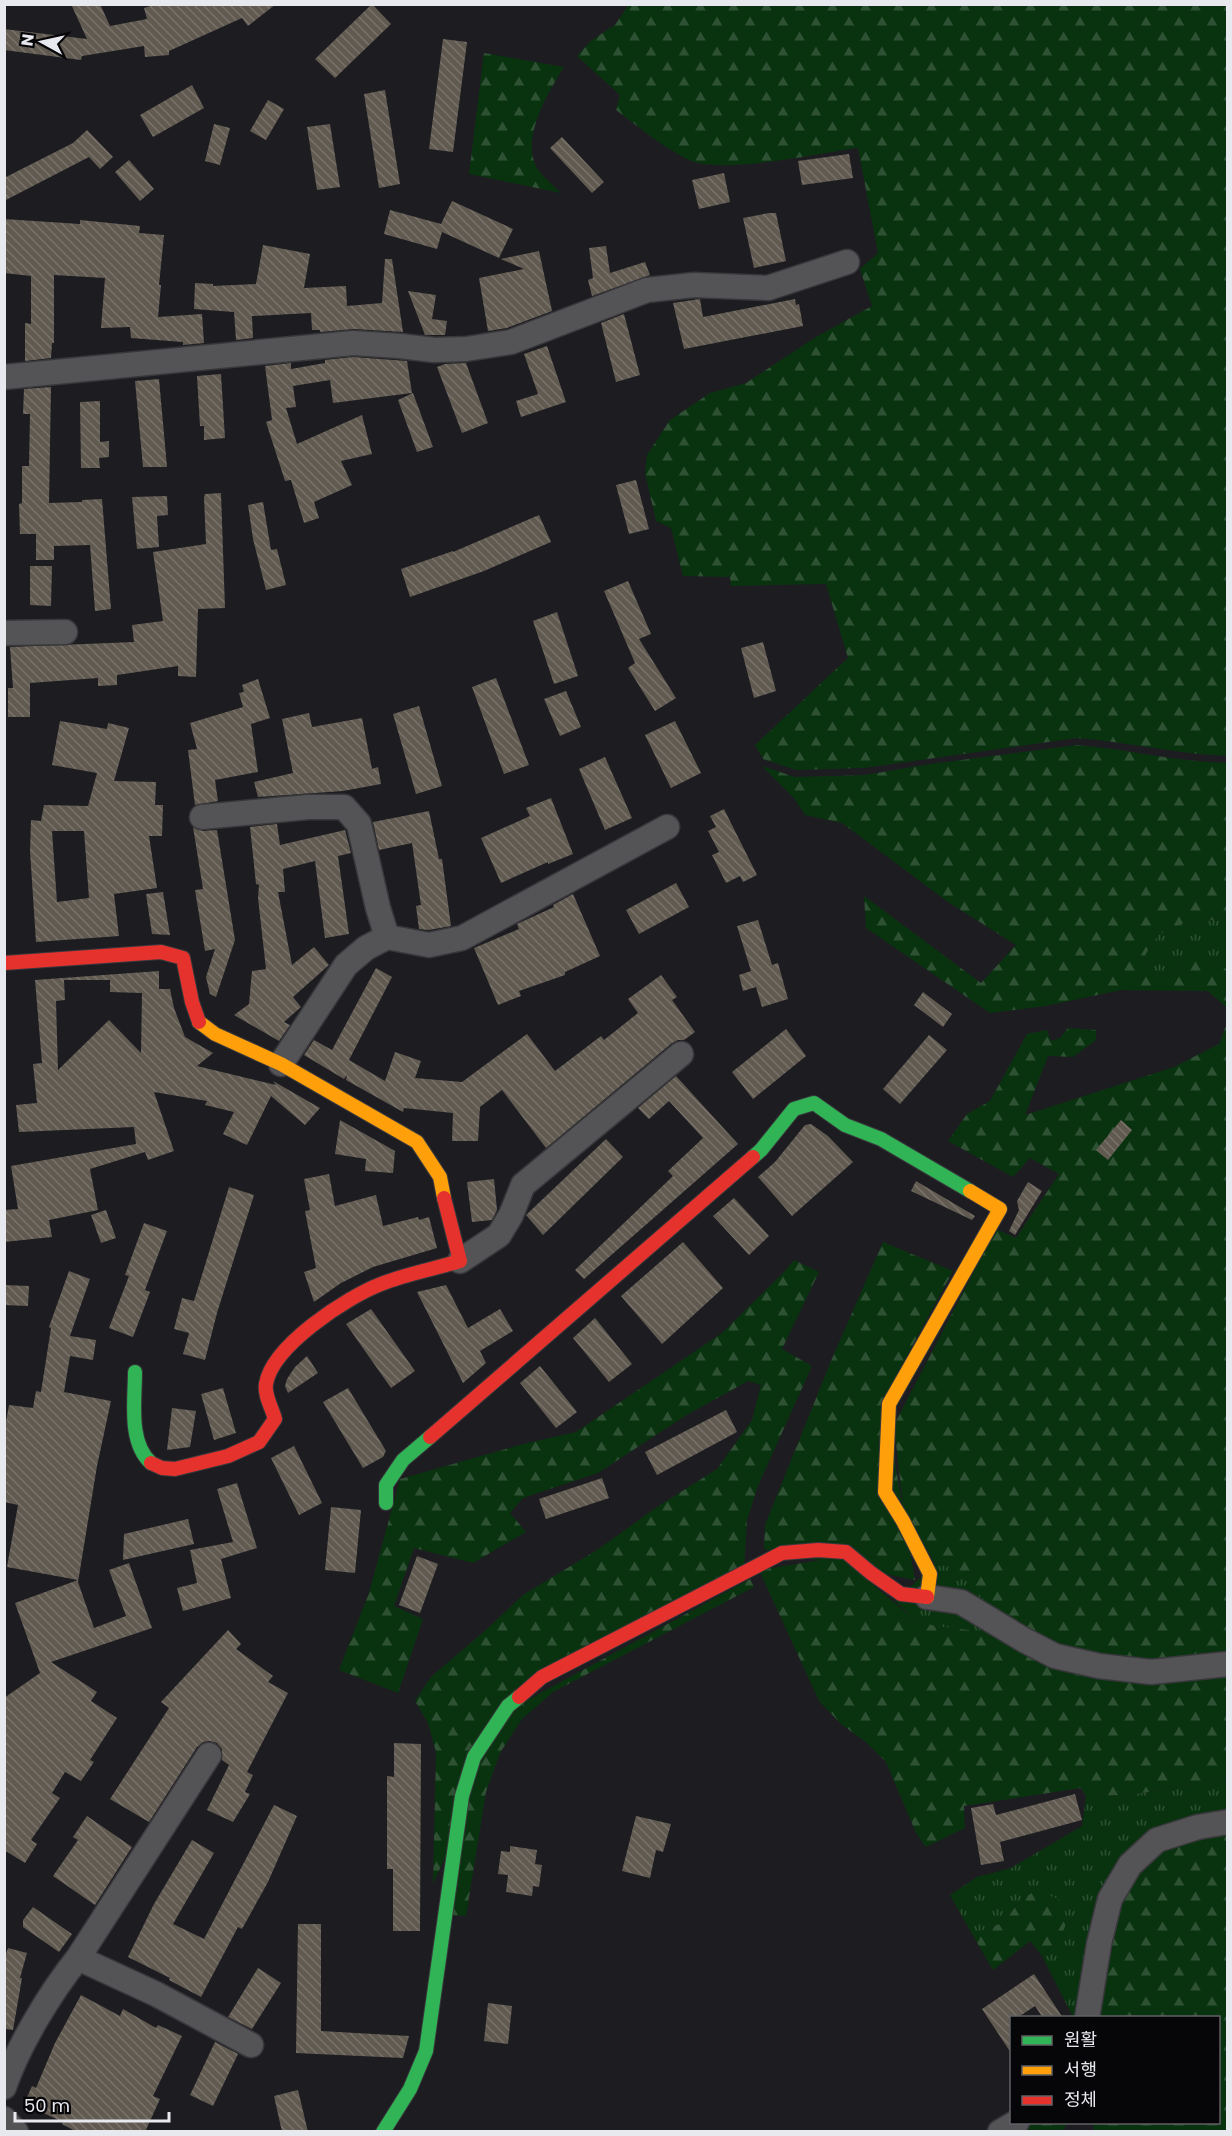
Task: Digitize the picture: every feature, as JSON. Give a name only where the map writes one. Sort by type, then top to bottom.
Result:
[{"type":"street","points":[[4,376],[352,343],[434,350],[466,349],[511,342],[647,290],[694,285],[768,288],[847,262]]},
{"type":"street","points":[[4,633],[65,632]]},
{"type":"street","points":[[202,817],[308,807],[344,807],[359,824],[387,937]]},
{"type":"street","points":[[281,1064],[346,965],[366,948],[387,937],[429,945],[462,938],[667,827]]},
{"type":"street","points":[[4,963],[161,952],[183,958],[192,1002],[199,1022],[215,1034],[281,1064],[417,1142],[440,1177],[451,1231],[460,1261]]},
{"type":"street","points":[[135,1372],[135,1421],[140,1450],[153,1466],[165,1469],[186,1467],[224,1457],[258,1443],[275,1419],[265,1383],[273,1366],[288,1346],[319,1318],[379,1285],[460,1261],[499,1235],[511,1215],[523,1185],[681,1054]]},
{"type":"street","points":[[386,1503],[386,1485],[404,1460],[761,1150],[794,1109],[814,1103],[845,1125],[881,1139],[1000,1209],[889,1404],[885,1492],[903,1521],[930,1574],[927,1597]]},
{"type":"street","points":[[383,2132],[410,2089],[426,2051],[460,1808],[474,1757],[508,1706],[542,1677],[782,1553],[818,1550],[846,1552],[901,1594],[961,1602],[1023,1640],[1055,1656],[1099,1666],[1151,1672],[1227,1664]]},
{"type":"street","points":[[4,2087],[12,2066],[57,1984],[78,1958],[209,1755]]},
{"type":"street","points":[[1087,2016],[1099,1944],[1110,1899],[1131,1865],[1157,1840],[1198,1827],[1227,1822]]},
{"type":"street","points":[[78,1958],[156,1994],[251,2045]]},
{"type":"street","points":[[4,2119],[16,2132]]},
{"type":"street","points":[[1000,2132],[1014,2124]]},
{"type":"green space","points":[[629,4],[1227,5],[1227,756],[1077,738],[864,768],[796,770],[763,759],[755,745],[848,658],[826,584],[731,586],[730,577],[683,576],[671,528],[656,521],[645,473],[647,455],[670,420],[710,393],[746,383],[816,337],[872,306],[860,269],[878,253],[858,148],[747,164],[704,164],[689,160],[669,149],[616,110],[620,95],[577,56],[592,40],[615,25]]},
{"type":"green space","points":[[484,53],[564,67],[539,115],[532,142],[532,154],[536,166],[561,193],[469,174]]},
{"type":"green space","points":[[1077,745],[1227,763],[1227,914],[1201,924],[1184,923],[1158,935],[1144,957],[1157,975],[1173,971],[1198,958],[1227,969],[1227,1008],[1208,991],[1121,990],[1046,1006],[990,1013],[866,928],[864,896],[981,983],[1016,945],[948,902],[842,823],[805,815],[794,798],[762,766],[795,777],[865,775]]},
{"type":"green space","points":[[1227,914],[1227,969],[1198,959],[1173,971],[1157,975],[1144,957],[1158,935],[1184,923],[1201,924]]},
{"type":"green space","points":[[1227,1023],[1227,1660],[1098,1661],[1002,1620],[968,1582],[950,1567],[935,1564],[903,1507],[894,1425],[996,1229],[1016,1238],[1059,1174],[1030,1158],[1013,1177],[948,1141],[967,1114],[990,1101],[1027,1034],[1047,1030],[1051,1041],[1060,1038],[1068,1028],[1096,1030],[1096,1040],[1073,1057],[1048,1056],[1025,1115],[1174,1067],[1219,1044]]},
{"type":"green space","points":[[883,1242],[953,1271],[884,1398],[915,1580],[764,1549],[765,1525],[831,1361]]},
{"type":"green space","points":[[794,1260],[819,1272],[782,1349],[812,1366],[758,1486],[747,1520],[744,1568],[527,1679],[433,1884],[436,1752],[428,1723],[415,1701],[431,1677],[523,1595],[597,1550],[657,1507],[717,1469],[752,1420],[761,1385],[748,1381],[685,1416],[598,1473],[523,1498],[510,1513],[526,1532],[473,1563],[414,1548],[394,1606],[423,1619],[398,1693],[339,1670],[369,1593],[400,1479],[523,1444],[576,1432],[722,1333]]},
{"type":"green space","points":[[840,1557],[914,1619],[935,1626],[969,1630],[1016,1644],[1227,1670],[1227,1776],[1175,1788],[1140,1793],[1086,1796],[1081,1788],[964,1806],[965,1828],[926,1847],[916,1833],[886,1762],[867,1743],[841,1724],[819,1701],[759,1570]]},
{"type":"green space","points":[[935,1564],[949,1566],[967,1579],[986,1601],[1016,1644],[969,1630],[935,1626],[914,1619],[895,1601]]},
{"type":"green space","points":[[750,1579],[754,1587],[553,1692],[522,1719],[500,1753],[486,1792],[466,1916],[450,1915],[470,1792],[513,1708]]},
{"type":"green space","points":[[1227,1776],[1227,1819],[1084,2016],[1072,2016],[1042,1956],[1054,1944],[1019,1901],[1005,1922],[972,1934],[950,1895],[977,1877],[1011,1868],[1082,1826],[1086,1796],[1122,1795]]},
{"type":"green space","points":[[1227,1829],[1227,2131],[1094,2131],[1093,2124],[1220,2124],[1220,2016],[1092,2016],[1114,1906],[1145,1856]]},
{"type":"green space","points":[[1035,1891],[1059,1899],[1066,1918],[1064,1929],[1042,1956],[1030,1941],[993,1970],[972,1934],[1005,1922],[1019,1901]]},
{"type":"green space","points":[[1030,2124],[1067,2124],[1062,2131],[1019,2132]]},
{"type":"building","points":[[71,4],[100,4],[110,26],[147,19],[144,8],[157,4],[276,4],[248,26],[242,18],[169,51],[169,55],[145,57],[144,46],[82,56],[81,60],[4,50],[4,29],[87,39]]},
{"type":"building","points":[[372,4],[391,24],[335,78],[315,59]]},
{"type":"building","points":[[443,39],[467,42],[453,152],[429,149]]},
{"type":"building","points":[[192,85],[204,108],[153,137],[140,115]]},
{"type":"building","points":[[385,90],[400,184],[379,188],[364,94]]},
{"type":"building","points":[[268,100],[284,109],[266,140],[250,131]]},
{"type":"building","points":[[214,124],[230,128],[220,165],[205,161]]},
{"type":"building","points":[[330,124],[340,187],[317,190],[307,127]]},
{"type":"building","points":[[87,130],[113,157],[100,169],[89,157],[4,201],[4,178],[73,143]]},
{"type":"building","points":[[562,137],[604,182],[592,193],[550,148]]},
{"type":"building","points":[[849,154],[853,178],[802,185],[798,161]]},
{"type":"building","points":[[129,160],[154,189],[140,201],[115,172]]},
{"type":"building","points":[[724,173],[730,202],[699,209],[692,180]]},
{"type":"building","points":[[452,201],[513,229],[499,258],[442,232],[437,249],[384,234],[390,210],[441,224]]},
{"type":"building","points":[[776,213],[786,261],[754,268],[743,218]]},
{"type":"building","points":[[4,219],[80,224],[80,220],[140,226],[139,233],[164,235],[158,317],[202,314],[204,343],[183,345],[183,342],[131,338],[130,327],[101,328],[105,278],[54,275],[54,343],[52,343],[51,358],[25,361],[25,323],[31,324],[31,276],[4,273]]},
{"type":"building","points":[[263,245],[310,254],[304,288],[346,286],[347,306],[382,303],[385,259],[392,259],[403,332],[354,329],[320,332],[320,330],[312,330],[311,313],[252,316],[253,338],[236,340],[234,312],[194,309],[195,283],[213,284],[213,286],[256,284]]},
{"type":"building","points":[[606,246],[610,273],[645,262],[650,275],[592,296],[588,280],[593,278],[589,248]]},
{"type":"building","points":[[539,251],[552,311],[507,328],[488,331],[479,278],[524,269],[501,259]]},
{"type":"building","points":[[408,291],[436,295],[432,319],[447,321],[445,335],[425,335]]},
{"type":"building","points":[[700,299],[703,317],[795,299],[796,305],[799,304],[803,326],[684,349],[673,303]]},
{"type":"building","points":[[624,314],[640,375],[616,382],[601,323]]},
{"type":"building","points":[[547,346],[566,402],[521,417],[516,401],[538,394],[524,354]]},
{"type":"building","points":[[353,357],[407,361],[412,393],[333,403],[330,380],[293,386],[296,407],[286,408],[297,444],[362,415],[372,454],[341,461],[352,485],[314,502],[319,518],[304,523],[291,480],[285,481],[266,422],[272,420],[265,366],[291,363],[291,369],[325,363],[325,360]]},
{"type":"building","points":[[466,363],[488,423],[462,433],[437,367],[445,364]]},
{"type":"building","points":[[221,374],[225,438],[204,440],[204,426],[200,426],[197,376]]},
{"type":"building","points":[[159,379],[167,467],[143,467],[135,381]]},
{"type":"building","points":[[51,387],[49,503],[102,499],[111,609],[95,611],[90,545],[54,546],[54,560],[36,560],[36,534],[20,534],[19,504],[22,503],[22,466],[29,466],[30,414],[23,414],[24,389]]},
{"type":"building","points":[[413,393],[433,447],[417,452],[398,400]]},
{"type":"building","points":[[100,401],[100,442],[109,441],[109,457],[99,458],[100,468],[81,468],[80,402]]},
{"type":"building","points":[[636,480],[649,529],[629,534],[616,485]]},
{"type":"building","points":[[221,493],[225,608],[198,609],[196,677],[178,676],[178,666],[117,675],[117,685],[98,686],[98,678],[30,683],[30,717],[8,717],[8,688],[13,688],[10,647],[134,642],[132,625],[163,621],[153,552],[206,544],[204,497],[205,494]]},
{"type":"building","points":[[167,496],[168,515],[157,516],[159,547],[137,549],[132,497]]},
{"type":"building","points":[[263,502],[271,550],[277,549],[286,585],[266,590],[253,539],[248,505]]},
{"type":"building","points":[[539,515],[551,542],[484,571],[410,597],[401,569],[453,552]]},
{"type":"building","points":[[30,566],[52,566],[51,606],[30,605]]},
{"type":"building","points":[[628,581],[651,634],[639,639],[676,698],[655,711],[628,668],[635,663],[604,591]]},
{"type":"building","points":[[557,612],[578,676],[554,684],[533,621]]},
{"type":"building","points":[[763,642],[776,691],[754,698],[741,648]]},
{"type":"building","points":[[496,678],[529,765],[504,774],[472,687]]},
{"type":"building","points":[[258,679],[270,718],[251,724],[258,772],[215,780],[218,801],[195,805],[188,750],[197,749],[190,723],[243,707],[239,693],[244,692],[242,685]]},
{"type":"building","points":[[566,691],[581,727],[560,736],[544,699]]},
{"type":"building","points":[[419,706],[442,786],[416,794],[393,714]]},
{"type":"building","points":[[309,713],[312,727],[362,718],[372,769],[378,767],[381,784],[343,791],[258,797],[254,782],[293,773],[282,719]]},
{"type":"building","points":[[60,721],[107,729],[108,723],[129,728],[114,781],[156,782],[155,805],[163,805],[162,836],[149,836],[157,888],[114,894],[119,936],[36,942],[30,851],[31,820],[41,821],[44,805],[88,806],[97,773],[52,765]],"holes":[[[52,831],[84,831],[89,898],[57,902]]]},
{"type":"building","points":[[675,721],[701,773],[671,788],[645,735]]},
{"type":"building","points":[[605,757],[632,818],[605,830],[579,769]]},
{"type":"building","points":[[551,798],[573,854],[548,864],[548,862],[501,883],[481,838],[530,816],[526,808]]},
{"type":"building","points":[[724,809],[757,875],[743,882],[740,876],[726,883],[712,855],[719,852],[708,831],[716,827],[710,816]]},
{"type":"building","points":[[429,811],[439,859],[442,859],[451,926],[429,930],[419,929],[416,906],[421,905],[412,843],[379,850],[373,822]]},
{"type":"building","points":[[277,824],[280,845],[345,830],[351,853],[338,856],[349,934],[325,938],[315,861],[283,869],[285,892],[278,892],[292,965],[314,947],[329,965],[293,997],[301,1007],[284,1022],[290,1025],[279,1041],[234,1015],[249,1004],[252,971],[266,969],[258,898],[259,885],[256,884],[250,827]]},
{"type":"building","points":[[193,827],[203,831],[217,830],[235,940],[216,997],[210,994],[206,977],[215,949],[205,951],[195,890],[203,889]]},
{"type":"building","points":[[676,883],[689,907],[639,934],[626,910]]},
{"type":"building","points":[[163,892],[170,935],[152,934],[146,894]]},
{"type":"building","points":[[573,894],[600,956],[565,972],[565,975],[519,991],[521,996],[498,1005],[474,948],[519,929],[517,924],[554,907],[553,905]]},
{"type":"building","points":[[758,920],[772,965],[778,963],[788,999],[762,1007],[756,987],[743,991],[739,975],[751,971],[737,926]]},
{"type":"building","points":[[376,968],[392,977],[349,1060],[385,1081],[395,1052],[421,1061],[415,1078],[462,1082],[527,1034],[555,1071],[601,1036],[604,1040],[638,1013],[628,999],[661,975],[677,997],[672,1000],[695,1032],[684,1040],[672,1043],[546,1148],[502,1090],[480,1107],[478,1141],[452,1141],[453,1113],[404,1108],[403,1112],[346,1080],[347,1075],[344,1079],[304,1055],[314,1040],[332,1050]]},
{"type":"building","points":[[159,971],[159,989],[170,989],[174,1008],[185,1037],[213,1053],[197,1066],[276,1085],[273,1081],[320,1108],[305,1125],[271,1096],[247,1145],[223,1134],[234,1112],[205,1105],[207,1101],[154,1092],[174,1151],[148,1160],[145,1152],[90,1169],[98,1210],[49,1220],[52,1237],[4,1242],[4,1210],[18,1209],[11,1166],[136,1144],[134,1127],[19,1132],[16,1105],[37,1103],[33,1064],[42,1063],[35,980]],"holes":[[[64,980],[110,980],[110,992],[142,993],[141,1053],[109,1020],[58,1070],[56,1001],[65,1000]]]},
{"type":"building","points":[[923,992],[952,1014],[943,1027],[914,1005]]},
{"type":"building","points":[[786,1029],[806,1056],[753,1099],[732,1072]]},
{"type":"building","points":[[929,1035],[947,1050],[900,1104],[883,1089]]},
{"type":"building","points":[[676,1076],[738,1144],[584,1279],[575,1270],[673,1176],[668,1171],[703,1138],[669,1101],[649,1119],[638,1108]]},
{"type":"building","points":[[340,1120],[395,1151],[393,1173],[365,1171],[366,1159],[335,1154]]},
{"type":"building","points":[[1121,1120],[1132,1130],[1108,1160],[1096,1150]]},
{"type":"building","points":[[811,1124],[828,1136],[853,1162],[792,1216],[758,1177],[775,1162],[805,1125]]},
{"type":"building","points":[[606,1139],[623,1157],[543,1235],[526,1215]]},
{"type":"building","points":[[329,1174],[335,1206],[376,1195],[383,1226],[418,1217],[419,1220],[429,1217],[437,1248],[373,1267],[341,1283],[314,1302],[304,1272],[316,1268],[305,1211],[310,1210],[304,1179]]},
{"type":"building","points":[[494,1179],[497,1210],[492,1220],[472,1222],[467,1182]]},
{"type":"building","points":[[916,1181],[975,1216],[972,1220],[911,1191]]},
{"type":"building","points":[[1028,1182],[1042,1191],[1015,1235],[1009,1231],[1019,1210],[1017,1201]]},
{"type":"building","points":[[229,1187],[254,1195],[217,1313],[205,1360],[183,1354],[189,1333],[174,1329],[182,1298],[194,1301]]},
{"type":"building","points":[[734,1198],[769,1236],[749,1255],[713,1216]]},
{"type":"building","points":[[106,1210],[116,1238],[101,1243],[91,1215]]},
{"type":"building","points":[[144,1223],[167,1231],[145,1290],[150,1292],[133,1337],[109,1328],[129,1276],[125,1275]]},
{"type":"building","points":[[683,1242],[723,1288],[662,1344],[621,1296]]},
{"type":"building","points":[[69,1271],[90,1279],[70,1336],[96,1340],[93,1360],[70,1356],[64,1392],[111,1401],[97,1466],[78,1582],[94,1628],[126,1616],[109,1570],[129,1563],[152,1628],[51,1662],[97,1692],[91,1701],[117,1718],[90,1760],[94,1762],[81,1781],[65,1772],[52,1793],[60,1798],[31,1840],[37,1844],[25,1863],[4,1850],[4,1698],[40,1673],[15,1603],[78,1580],[7,1567],[18,1505],[4,1502],[4,1433],[9,1405],[33,1408],[36,1391],[41,1392],[51,1328],[49,1327]]},
{"type":"building","points":[[4,1285],[29,1286],[28,1306],[4,1305]]},
{"type":"building","points":[[446,1285],[468,1328],[500,1309],[513,1331],[480,1351],[486,1363],[463,1383],[417,1292]]},
{"type":"building","points":[[371,1309],[415,1371],[391,1388],[346,1324]]},
{"type":"building","points":[[595,1318],[632,1364],[609,1382],[573,1338]]},
{"type":"building","points":[[307,1356],[318,1373],[288,1393],[285,1386],[287,1379],[295,1367]]},
{"type":"building","points":[[540,1366],[577,1412],[556,1428],[520,1383]]},
{"type":"building","points":[[223,1388],[236,1433],[214,1440],[201,1394]]},
{"type":"building","points":[[348,1388],[386,1451],[383,1457],[363,1468],[323,1402]]},
{"type":"building","points":[[172,1408],[196,1411],[190,1447],[167,1450]]},
{"type":"building","points":[[726,1410],[737,1432],[657,1475],[645,1452]]},
{"type":"building","points":[[294,1446],[322,1503],[299,1515],[271,1458]]},
{"type":"building","points":[[602,1478],[609,1498],[546,1519],[539,1499]]},
{"type":"building","points":[[237,1483],[257,1548],[221,1559],[231,1598],[183,1611],[177,1588],[197,1583],[190,1550],[233,1542],[217,1489]]},
{"type":"building","points":[[331,1507],[361,1510],[355,1573],[325,1570]]},
{"type":"building","points":[[188,1519],[194,1544],[123,1560],[124,1534]]},
{"type":"building","points":[[417,1556],[438,1564],[420,1613],[399,1605]]},
{"type":"building","points":[[228,1630],[241,1644],[236,1649],[273,1676],[268,1682],[288,1693],[247,1772],[253,1775],[245,1792],[250,1794],[233,1822],[207,1810],[229,1765],[222,1760],[222,1749],[217,1743],[203,1742],[197,1747],[149,1822],[110,1799],[169,1708],[161,1702]]},
{"type":"building","points":[[394,1743],[421,1744],[420,1931],[393,1931],[393,1869],[387,1869],[387,1776],[394,1777]]},
{"type":"building","points":[[1075,1794],[1082,1820],[1000,1842],[1004,1861],[981,1865],[971,1808],[993,1804],[996,1815]]},
{"type":"building","points":[[274,1805],[297,1816],[268,1882],[242,1929],[238,1927],[201,1997],[128,1957],[154,1904],[192,1840],[214,1853],[173,1924],[204,1939]]},
{"type":"building","points":[[87,1816],[132,1847],[95,1905],[53,1876],[78,1840],[73,1837]]},
{"type":"building","points":[[636,1816],[671,1824],[663,1852],[656,1850],[650,1878],[622,1871]]},
{"type":"building","points":[[510,1846],[537,1850],[535,1864],[542,1865],[539,1887],[533,1886],[532,1896],[506,1892],[508,1875],[498,1874],[501,1851],[510,1852]]},
{"type":"building","points":[[33,1907],[72,1934],[59,1952],[23,1927],[23,1920]]},
{"type":"building","points":[[298,1924],[321,1924],[321,2031],[409,2036],[403,2058],[296,2053]]},
{"type":"building","points":[[8,1948],[27,1953],[20,1978],[22,1978],[13,2030],[4,2029],[4,1960]]},
{"type":"building","points":[[258,1968],[281,1983],[252,2029],[228,2017]]},
{"type":"building","points":[[1034,1974],[1062,2016],[1042,2016],[1035,2006],[1020,2016],[1010,2016],[1010,2051],[982,2009]]},
{"type":"building","points":[[81,1995],[120,2016],[123,2009],[156,2028],[158,2025],[182,2036],[153,2096],[160,2099],[145,2132],[77,2132],[62,2124],[63,2122],[24,2104],[32,2086],[36,2088],[55,2043]]},
{"type":"building","points":[[488,2003],[512,2006],[508,2044],[484,2041]]},
{"type":"building","points":[[215,2042],[238,2054],[213,2106],[190,2095]]},
{"type":"building","points":[[298,2090],[308,2132],[282,2132],[274,2096]]},
{"type":"traffic: fast","points":[[753,1157],[794,1109],[814,1103],[845,1125],[881,1139],[970,1191]]},
{"type":"traffic: fast","points":[[135,1372],[136,1433],[139,1444],[151,1463]]},
{"type":"traffic: fast","points":[[386,1503],[386,1485],[403,1460],[430,1437]]},
{"type":"traffic: fast","points":[[383,2132],[410,2089],[426,2051],[462,1796],[474,1757],[508,1706],[519,1697]]},
{"type":"traffic: slow","points":[[199,1022],[215,1034],[281,1064],[417,1142],[440,1177],[444,1198]]},
{"type":"traffic: slow","points":[[927,1597],[930,1574],[903,1521],[885,1492],[889,1404],[1000,1209],[970,1191]]},
{"type":"traffic: jam","points":[[4,963],[161,952],[183,958],[192,1002],[199,1022]]},
{"type":"traffic: jam","points":[[430,1437],[753,1157]]},
{"type":"traffic: jam","points":[[151,1463],[162,1468],[175,1469],[228,1456],[259,1442],[275,1419],[266,1388],[271,1369],[296,1339],[331,1311],[367,1290],[400,1277],[460,1261],[444,1198]]},
{"type":"traffic: jam","points":[[519,1697],[542,1677],[782,1553],[818,1550],[846,1552],[901,1594],[927,1597]]}]
